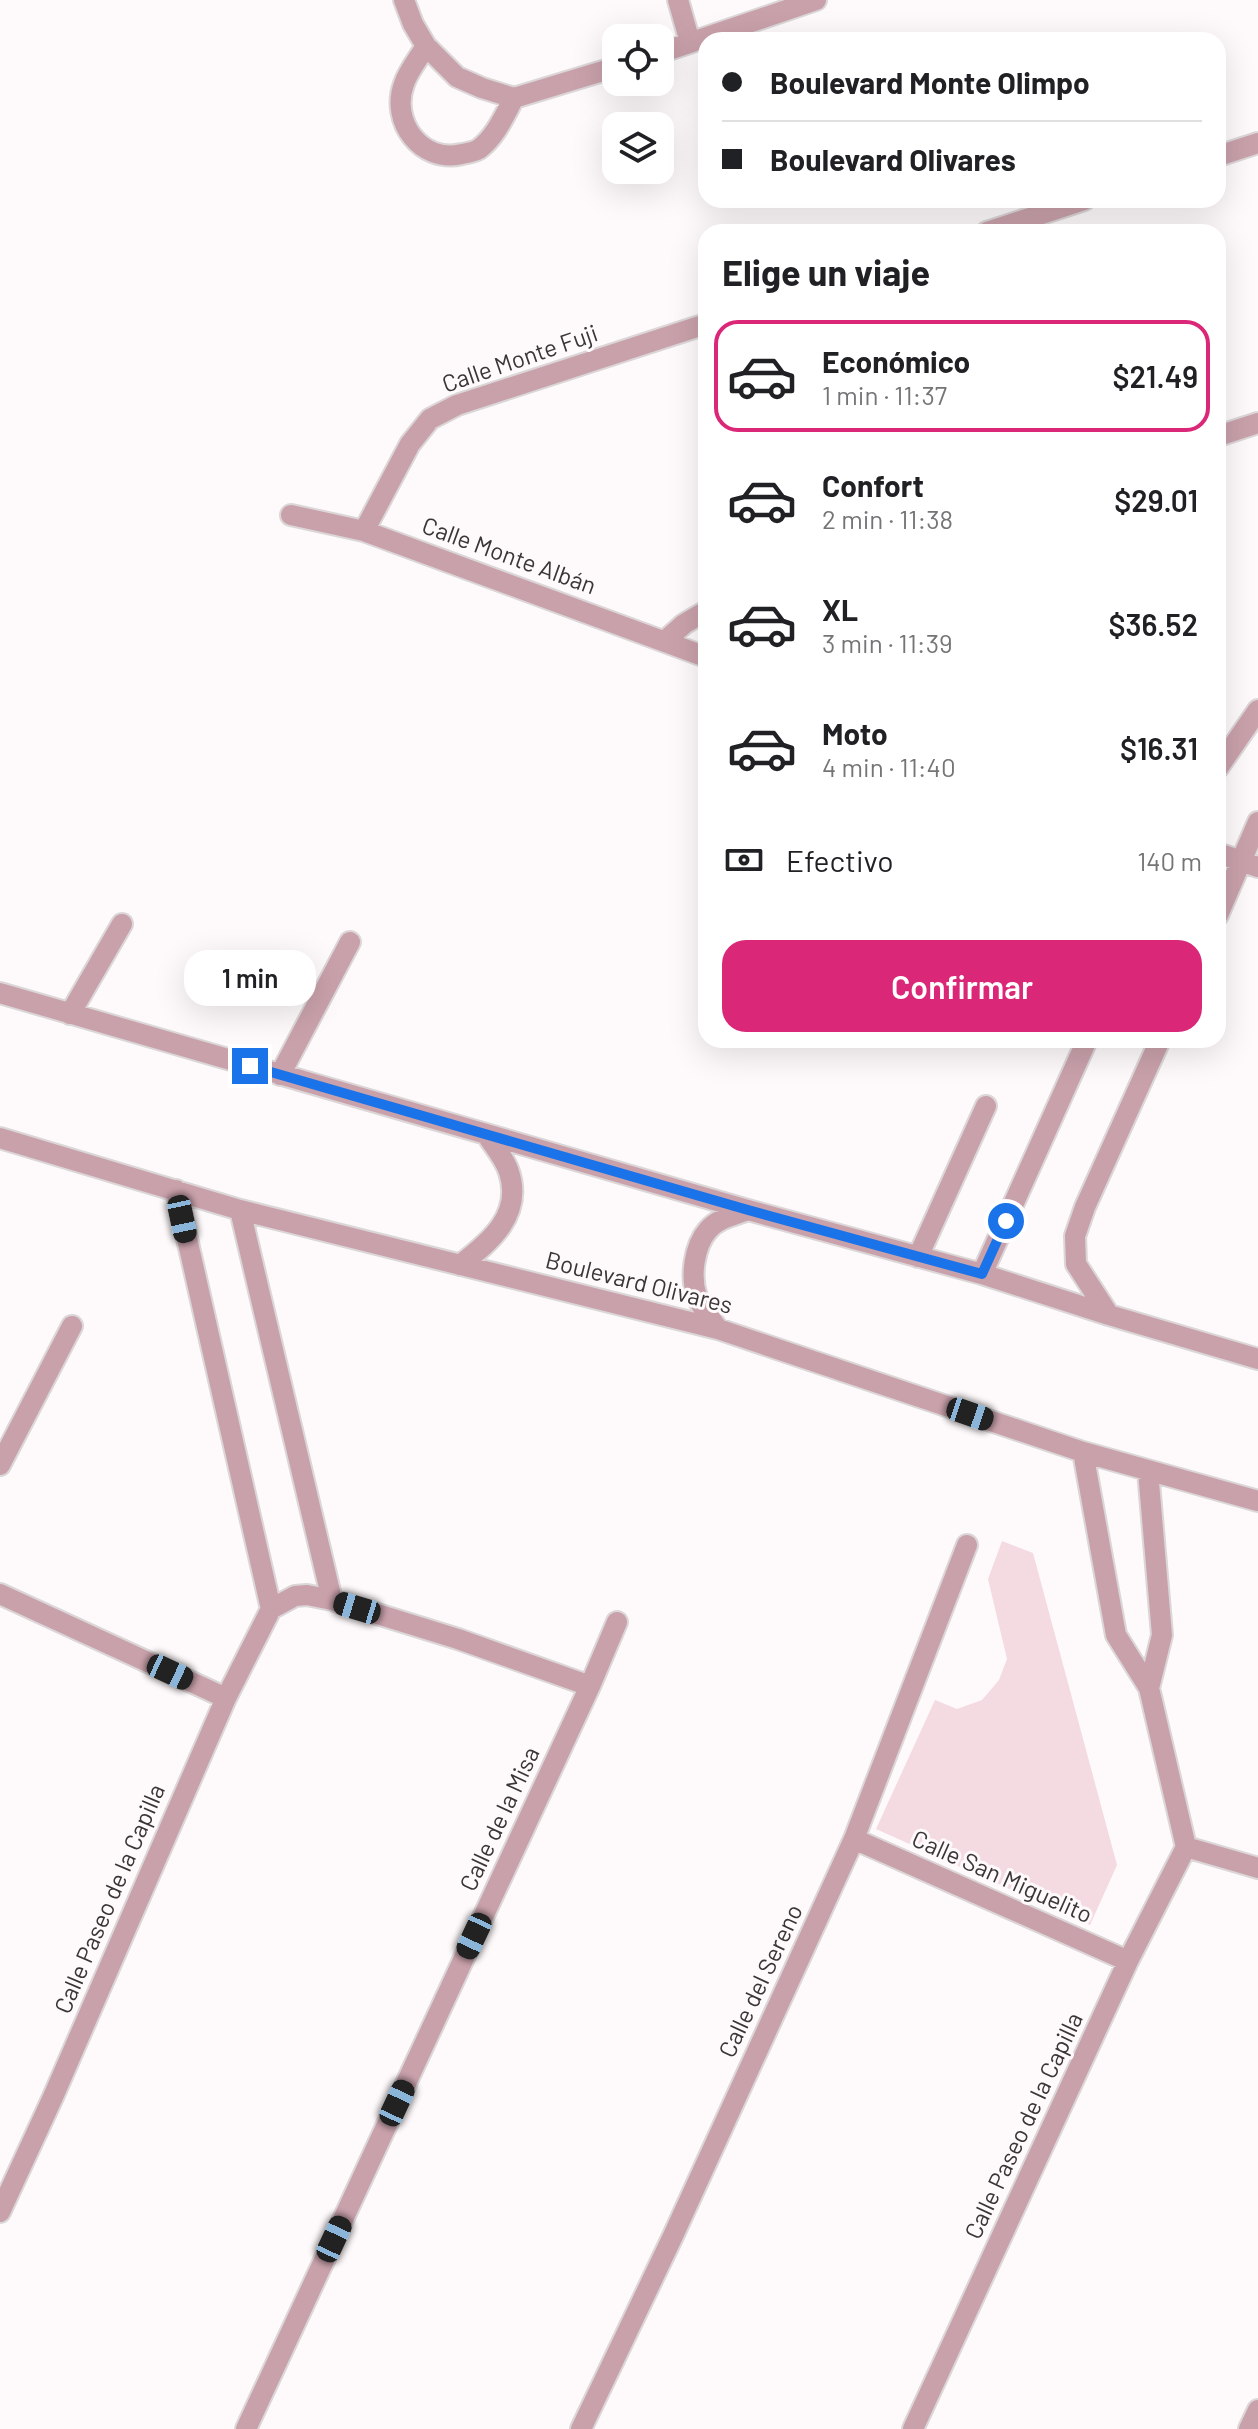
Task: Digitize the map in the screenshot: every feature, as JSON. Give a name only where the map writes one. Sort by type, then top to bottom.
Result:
[{"type":"street","points":[[404,0],[426,46],[457,77],[482,88],[514,98],[602,71]]},
{"type":"street","points":[[678,0],[690,42]]},
{"type":"street","points":[[720,32],[816,0]]},
{"type":"street","points":[[674,48],[698,39]]},
{"type":"street","points":[[426,46],[403,84],[401,111],[406,130],[432,153],[454,156],[477,151],[494,135],[514,98]]},
{"type":"street","points":[[1226,153],[1258,143]]},
{"type":"street","points":[[1011,224],[1060,208]]},
{"type":"street","name":"Calle Monte Fuji","points":[[364,531],[410,444],[430,419],[457,405],[698,327]]},
{"type":"street","points":[[1226,433],[1258,423]]},
{"type":"street","name":"Calle Monte Albán","points":[[291,515],[364,531],[698,654]]},
{"type":"street","points":[[666,640],[698,616]]},
{"type":"street","points":[[1226,756],[1258,710]]},
{"type":"street","points":[[1226,902],[1250,864],[1258,822]]},
{"type":"street","points":[[1226,856],[1250,864]]},
{"type":"street","points":[[70,1014],[122,924]]},
{"type":"street","points":[[280,1075],[350,942]]},
{"type":"street","points":[[0,993],[748,1210],[982,1274],[1258,1359]]},
{"type":"street","points":[[982,1274],[1083,1048]]},
{"type":"street","points":[[1109,1315],[1076,1264],[1075,1236],[1156,1048]]},
{"type":"street","points":[[918,1257],[986,1106]]},
{"type":"street","points":[[460,1265],[492,1241],[506,1221],[513,1193],[509,1171],[486,1134]]},
{"type":"street","name":"Boulevard Olivares","points":[[0,1138],[240,1210],[718,1329],[1083,1452],[1258,1501]]},
{"type":"street","points":[[176,1190],[271,1609],[295,1596],[332,1600],[458,1639],[590,1686]]},
{"type":"street","points":[[240,1210],[332,1600]]},
{"type":"street","points":[[718,1329],[698,1298],[693,1282],[696,1256],[707,1230],[722,1219],[748,1210]]},
{"type":"street","points":[[0,1465],[72,1326]]},
{"type":"street","points":[[1083,1452],[1116,1635],[1149,1688],[1186,1847],[1258,1868]]},
{"type":"street","points":[[1148,1471],[1162,1635],[1149,1688]]},
{"type":"street","name":"Calle del Sereno","points":[[581,2429],[673,2236],[854,1839],[967,1545]]},
{"type":"street","points":[[0,1594],[226,1698]]},
{"type":"street","name":"Calle Paseo de la Capilla","points":[[0,2212],[226,1698],[271,1609]]},
{"type":"street","name":"Calle de la Misa","points":[[246,2429],[617,1622]]},
{"type":"street","name":"Calle San Miguelito","points":[[854,1839],[1128,1961]]},
{"type":"street","name":"Calle Paseo de la Capilla","points":[[913,2429],[1128,1961],[1186,1847]]},
{"type":"street","points":[[1249,2429],[1258,2410]]},
{"type":"shaded area","points":[[1002,1541],[1033,1553],[1117,1865],[1090,1925],[876,1829],[935,1700],[957,1709],[982,1700],[999,1680],[1007,1659],[988,1579]]},
{"type":"route","points":[[250,1066],[982,1274],[1006,1221]]}]
